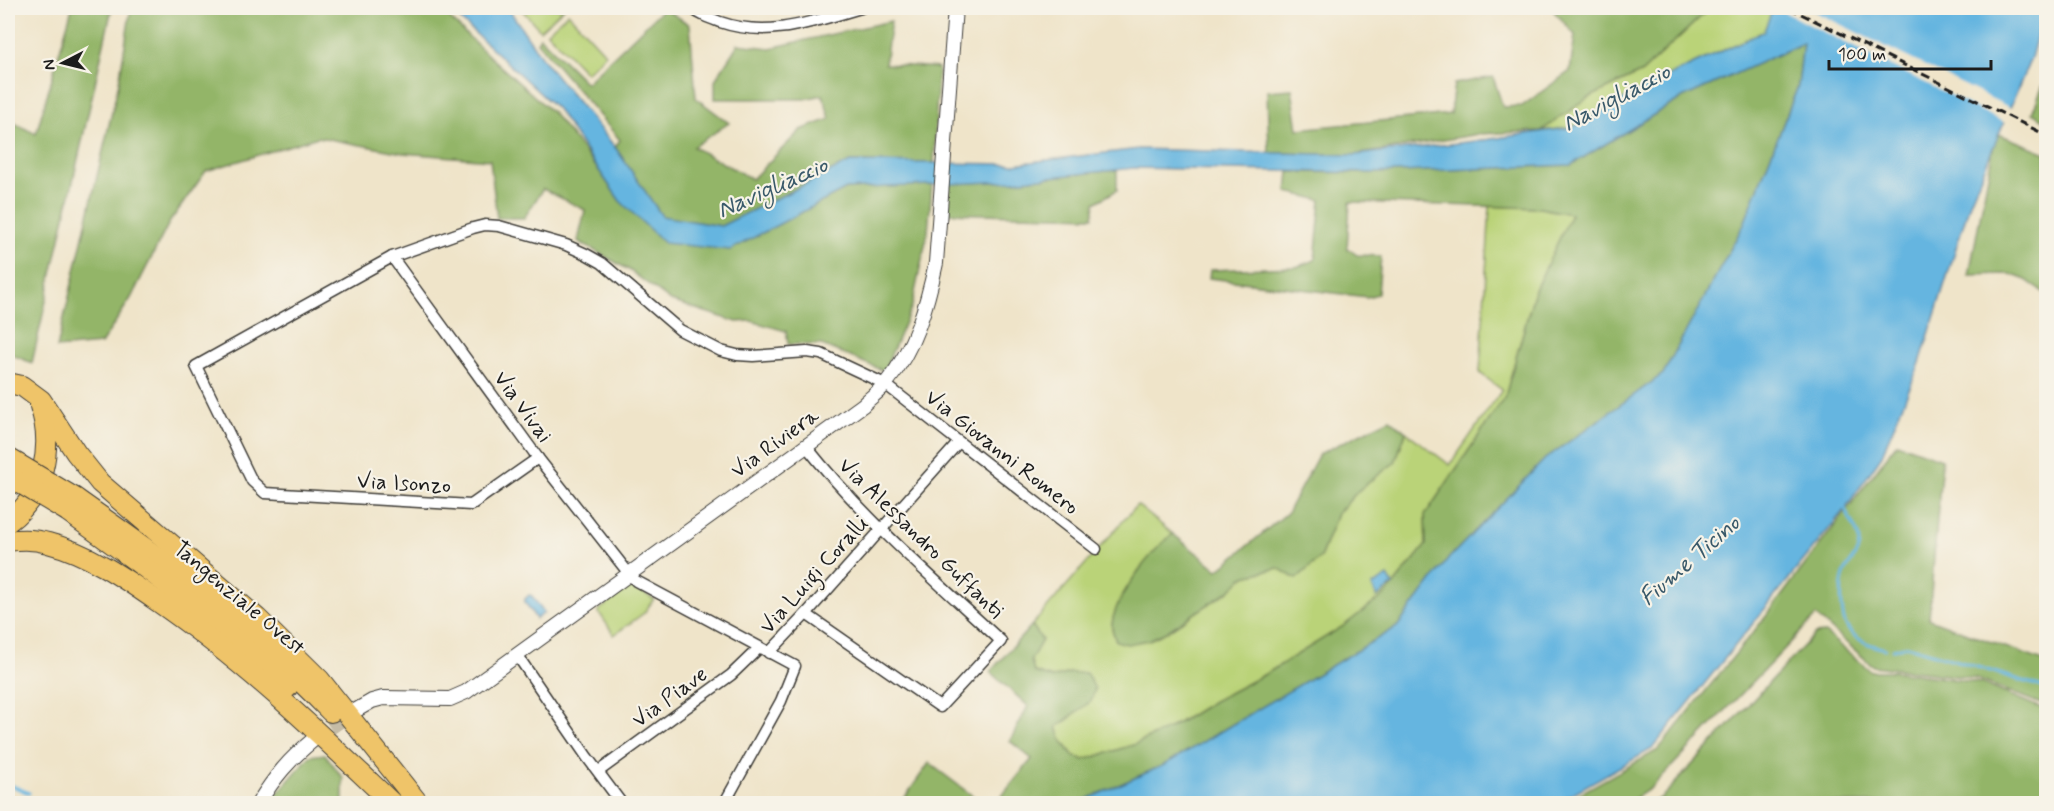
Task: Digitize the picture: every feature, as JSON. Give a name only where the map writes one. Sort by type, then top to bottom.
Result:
[{"type":"highway","points":[[8,383],[18,384],[33,393],[46,406],[76,453],[100,483],[257,618],[320,680],[418,804]]},
{"type":"highway","points":[[8,522],[18,513],[36,487],[47,451],[46,429],[40,407],[33,393]]},
{"type":"highway","name":"Tangenziale Ovest","points":[[8,458],[71,505],[224,630],[284,684],[339,740],[395,804]]},
{"type":"highway","name":"Tangenziale Ovest","points":[[8,476],[71,505],[170,567],[289,669],[418,804]]},
{"type":"highway","points":[[8,541],[40,541],[76,553],[113,572],[145,593],[191,626],[272,692],[395,804]]},
{"type":"street","points":[[692,8],[699,14],[735,27],[762,30],[786,28],[861,8]]},
{"type":"street","name":"Via Riviera","points":[[353,712],[372,701],[383,698],[450,699],[466,692],[863,405],[885,384],[897,368],[916,333],[930,292],[936,263],[955,8]]},
{"type":"street","name":"Via Giovanni Romero","points":[[298,310],[392,257],[485,225],[499,226],[566,244],[602,263],[680,330],[721,351],[753,356],[807,352],[821,354],[885,384],[1096,549]]},
{"type":"street","name":"Via Vivai","points":[[392,257],[538,458],[630,575],[636,581],[795,666],[781,701],[724,804]]},
{"type":"street","name":"Via Isonzo","points":[[298,310],[196,366],[252,481],[265,493],[471,505],[538,458]]},
{"type":"street","name":"Via Luigi Coralli","points":[[764,650],[806,614],[959,442]]},
{"type":"street","name":"Via Alessandro Guffanti","points":[[806,446],[828,475],[880,529],[1001,641],[940,707],[806,614]]},
{"type":"street","name":"Via Piave","points":[[599,771],[764,650]]},
{"type":"street","points":[[517,655],[622,804]]},
{"type":"street","points":[[258,804],[269,785],[290,759],[313,740]]},
{"type":"green space","points":[[72,8],[112,8],[32,363],[8,353],[8,120],[36,134]]},
{"type":"green space","points":[[131,8],[439,8],[553,113],[598,169],[620,201],[730,250],[846,189],[932,184],[928,232],[912,306],[884,371],[822,345],[788,344],[786,331],[751,321],[737,322],[671,301],[629,270],[578,241],[585,210],[543,189],[524,218],[497,218],[490,160],[403,153],[318,137],[206,171],[169,223],[131,298],[101,344],[57,348],[119,82]]},
{"type":"green space","points":[[564,8],[540,30],[521,9]]},
{"type":"green space","points":[[664,8],[690,25],[696,98],[729,123],[693,147],[752,179],[801,130],[830,119],[823,95],[805,99],[715,99],[715,80],[738,44],[770,48],[891,21],[885,64],[938,68],[934,163],[850,162],[721,226],[662,217],[615,147],[620,140],[537,42],[540,37],[586,83]]},
{"type":"green space","points":[[1551,8],[1710,8],[1642,72],[1588,98],[1541,131],[1479,134],[1355,155],[1269,153],[1267,91],[1292,89],[1298,129],[1450,114],[1454,84],[1493,77],[1503,107],[1522,106],[1570,71],[1575,35]]},
{"type":"green space","points":[[1710,8],[1769,8],[1773,10],[1764,31],[1660,80],[1573,127],[1541,131],[1588,98],[1642,72]]},
{"type":"green space","points":[[568,13],[606,54],[586,73],[547,32]]},
{"type":"green space","points":[[1803,43],[1798,86],[1744,224],[1663,374],[1545,459],[1449,558],[1397,627],[1164,765],[1078,803],[996,803],[1032,759],[1010,741],[1028,706],[990,672],[1032,625],[1042,640],[1031,660],[1034,672],[1052,678],[1070,673],[1086,673],[1095,689],[1091,701],[1057,727],[1061,739],[1073,756],[1084,760],[1133,745],[1170,728],[1212,702],[1269,672],[1342,627],[1387,593],[1426,545],[1425,515],[1505,397],[1535,290],[1571,214],[1540,208],[1350,202],[1347,248],[1357,255],[1381,256],[1378,294],[1367,297],[1209,278],[1210,270],[1296,267],[1315,260],[1321,200],[1287,192],[1289,172],[1373,173],[1571,165],[1680,99]]},
{"type":"green space","points":[[2046,82],[2046,121],[2032,113]]},
{"type":"green space","points":[[1996,133],[2046,153],[2046,294],[2026,280],[2010,274],[1969,275]]},
{"type":"green space","points":[[1117,170],[1117,190],[1095,203],[1093,217],[948,213],[950,183],[1013,181]]},
{"type":"green space","points":[[1490,206],[1540,208],[1572,214],[1535,290],[1505,397],[1425,515],[1426,545],[1387,593],[1342,627],[1269,672],[1212,702],[1170,728],[1133,745],[1084,760],[1074,756],[1061,739],[1057,727],[1070,718],[1094,689],[1086,673],[1070,673],[1052,678],[1034,672],[1030,660],[1042,640],[1032,625],[1137,505],[1173,534],[1144,563],[1119,603],[1112,627],[1116,641],[1149,640],[1166,632],[1229,591],[1245,576],[1320,558],[1337,514],[1359,490],[1395,462],[1406,432],[1450,465],[1502,390],[1480,373]]},
{"type":"green space","points":[[1390,419],[1406,432],[1395,462],[1359,490],[1337,514],[1320,558],[1296,579],[1278,568],[1245,576],[1229,591],[1166,632],[1149,640],[1127,644],[1116,641],[1112,627],[1119,603],[1144,563],[1164,541],[1173,534],[1218,570],[1287,513],[1319,454]]},
{"type":"green space","points":[[1897,443],[1942,459],[1929,619],[2046,662],[2046,706],[1977,679],[1873,666],[1816,616],[1651,788],[1628,803],[1563,803],[1658,750],[1767,615]]},
{"type":"green space","points":[[631,586],[654,599],[644,613],[614,635],[598,611]]},
{"type":"green space","points":[[1825,633],[1871,671],[1893,671],[1981,683],[2046,710],[2046,803],[1652,803],[1662,797],[1815,634]]},
{"type":"green space","points":[[325,754],[343,778],[343,803],[269,803],[310,756]]},
{"type":"green space","points":[[929,763],[982,803],[901,803]]},
{"type":"water","name":"Fiume Ticino","points":[[448,8],[508,8],[544,61],[615,147],[662,216],[721,226],[850,162],[1014,164],[1139,149],[1355,155],[1573,127],[1660,80],[1764,31],[1773,8],[2044,8],[2031,58],[1971,200],[1920,363],[1881,457],[1845,509],[1652,749],[1554,804],[1078,803],[1164,765],[1397,627],[1449,558],[1545,459],[1663,374],[1744,224],[1798,86],[1803,43],[1680,99],[1571,165],[1373,173],[1134,168],[1013,181],[846,189],[730,250],[664,243],[620,201],[557,109]]},
{"type":"water","points":[[1388,576],[1393,585],[1377,597],[1372,586]]},
{"type":"water","points":[[529,595],[544,613],[536,619],[525,602]]},
{"type":"pier","points":[[1776,8],[1807,8],[2013,109],[2007,124]]},
{"type":"waterway","points":[[1844,505],[1857,532],[1859,543],[1857,553],[1843,578],[1841,597],[1844,618],[1848,629],[1856,637],[1870,645],[1885,649]]},
{"type":"waterway","points":[[1893,649],[1907,646],[1915,648],[2046,688]]},
{"type":"waterway","points":[[8,784],[29,793]]},
{"type":"tunnel","points":[[313,740],[353,712]]},
{"type":"railway","points":[[1789,8],[2046,135]]},
{"type":"water label","name":"Navigliaccio","points":[[1616,97]]},
{"type":"water label","name":"Navigliaccio","points":[[772,187]]}]
